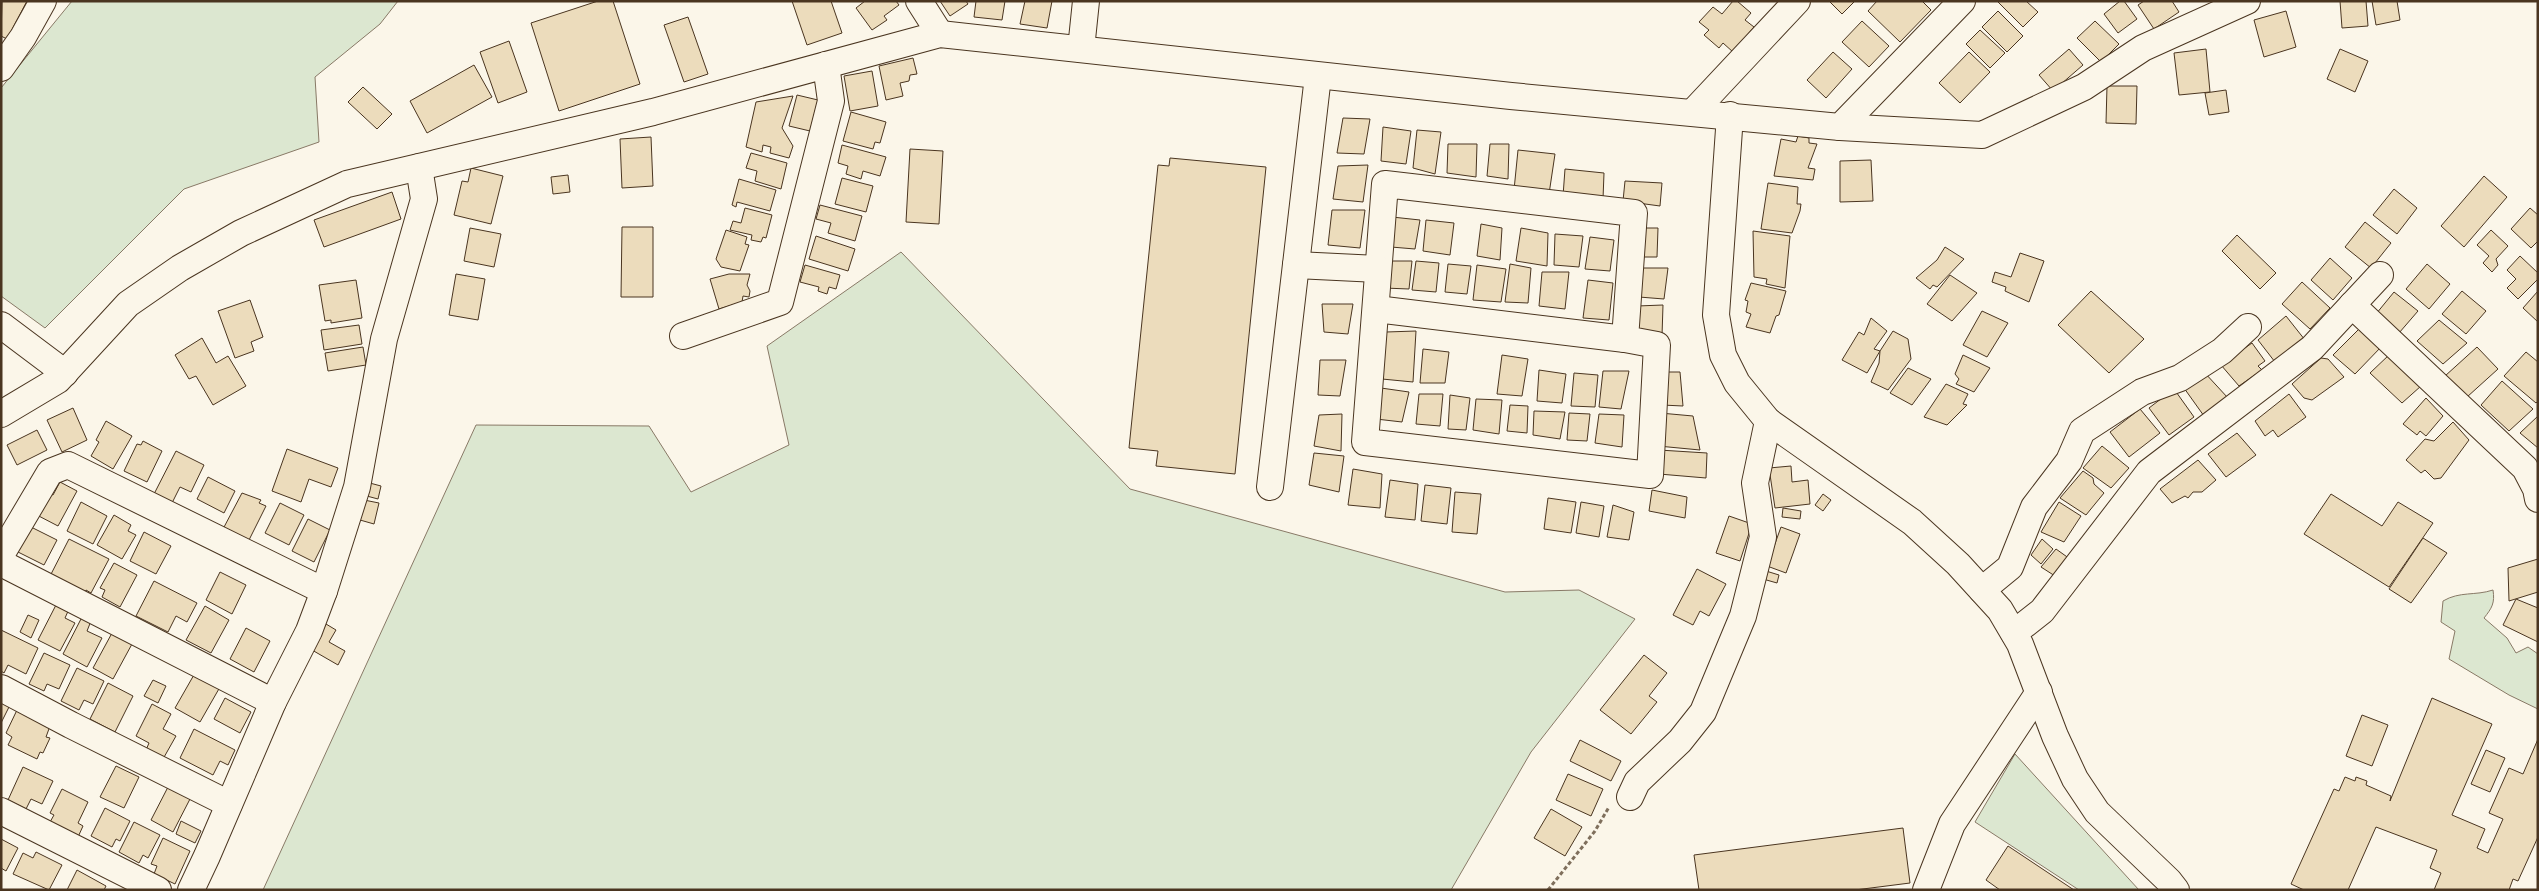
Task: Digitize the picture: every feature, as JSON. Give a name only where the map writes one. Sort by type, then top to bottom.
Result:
[{"type":"street","points":[[1,68],[23,38],[43,1]]},
{"type":"street","points":[[919,1],[940,34]]},
{"type":"street","points":[[1081,49],[1086,1]]},
{"type":"street","points":[[1693,112],[1797,1]]},
{"type":"street","points":[[1840,126],[1962,1]]},
{"type":"street","points":[[1,414],[58,380],[128,304],[180,268],[241,233],[347,184],[653,112],[940,34],[1318,76],[1840,126],[1982,135],[2084,87],[2143,48],[2247,1]]},
{"type":"street","points":[[683,336],[780,302],[831,101],[826,65]]},
{"type":"street","points":[[1270,487],[1318,76]]},
{"type":"street","points":[[1730,115],[1718,260],[1716,315],[1723,354],[1737,383],[1768,421],[1912,522],[1958,564],[2000,610],[2014,633],[2075,779],[2097,812],[2170,881],[2176,890]]},
{"type":"street","points":[[191,890],[273,702],[309,631],[324,591],[356,487],[384,339],[424,199],[419,167]]},
{"type":"street","points":[[1376,309],[1625,339],[1657,345],[1650,476],[1365,442],[1385,184],[1634,213],[1625,339]]},
{"type":"street","points":[[1296,265],[1378,269]]},
{"type":"street","points":[[2014,633],[2042,610],[2148,472],[2312,348],[2380,275]]},
{"type":"street","points":[[2352,306],[2525,468],[2536,489],[2538,498]]},
{"type":"street","points":[[1,325],[65,373]]},
{"type":"street","points":[[1982,590],[2010,567],[2034,506],[2069,462],[2082,431],[2142,392],[2180,378],[2222,351],[2248,327]]},
{"type":"street","points":[[1621,800],[1680,741],[1703,712],[1743,616],[1763,537],[1755,483],[1768,421]]},
{"type":"street","points":[[1,555],[50,472],[68,465],[324,591]]},
{"type":"street","points":[[1,563],[273,702]]},
{"type":"street","points":[[1,688],[71,726],[230,804]]},
{"type":"street","points":[[1926,890],[1952,824],[2039,692]]},
{"type":"street","points":[[1,812],[158,890]]},
{"type":"path","points":[[1548,890],[1621,800]]},
{"type":"green space","points":[[72,1],[398,1],[380,24],[315,77],[319,142],[184,189],[45,328],[1,296],[1,88]]},
{"type":"green space","points":[[901,252],[1130,489],[1505,592],[1579,590],[1635,619],[1531,752],[1451,890],[263,890],[476,425],[649,426],[691,492],[789,445],[767,346]]},
{"type":"green space","points":[[2493,590],[2494,598],[2492,605],[2484,618],[2507,638],[2516,653],[2528,647],[2538,654],[2538,709],[2509,695],[2449,659],[2455,631],[2441,622],[2443,601],[2455,596]]},
{"type":"green space","points":[[2015,754],[2139,890],[2079,890],[1975,822]]},
{"type":"building","points":[[2,1],[27,1],[7,39],[1,36]]},
{"type":"building","points":[[598,1],[613,1],[640,84],[559,111],[531,23]]},
{"type":"building","points":[[792,1],[831,1],[842,33],[807,45]]},
{"type":"building","points":[[865,1],[896,1],[899,5],[884,16],[887,20],[872,30],[856,8]]},
{"type":"building","points":[[940,1],[966,1],[968,4],[950,16]]},
{"type":"building","points":[[976,1],[1005,1],[1002,20],[974,17]]},
{"type":"building","points":[[1025,1],[1052,1],[1047,28],[1020,24]]},
{"type":"building","points":[[1733,1],[1737,1],[1751,13],[1745,20],[1754,27],[1733,52],[1723,43],[1719,48],[1704,35],[1709,30],[1699,22],[1713,7],[1722,14]]},
{"type":"building","points":[[1829,1],[1855,1],[1842,14]]},
{"type":"building","points":[[1877,1],[1922,1],[1931,10],[1900,42],[1868,11]]},
{"type":"building","points":[[1997,1],[2026,1],[2038,12],[2023,27]]},
{"type":"building","points":[[2120,1],[2124,1],[2137,19],[2118,33],[2104,14]]},
{"type":"building","points":[[2144,1],[2172,1],[2179,12],[2154,29],[2138,5]]},
{"type":"building","points":[[2340,1],[2366,1],[2368,26],[2342,28]]},
{"type":"building","points":[[2372,1],[2397,1],[2400,20],[2376,25]]},
{"type":"building","points":[[1998,11],[2023,36],[2007,52],[1982,27]]},
{"type":"building","points":[[2286,11],[2296,47],[2264,57],[2254,20]]},
{"type":"building","points":[[688,17],[708,74],[684,82],[664,25]]},
{"type":"building","points":[[1862,21],[1889,46],[1869,67],[1842,42]]},
{"type":"building","points":[[2095,21],[2119,44],[2101,62],[2077,38]]},
{"type":"building","points":[[1980,30],[2005,53],[1990,68],[1966,44]]},
{"type":"building","points":[[509,41],[527,92],[498,103],[480,52]]},
{"type":"building","points":[[2069,49],[2083,65],[2053,91],[2039,75]]},
{"type":"building","points":[[2206,49],[2210,92],[2179,95],[2174,53]]},
{"type":"building","points":[[2340,49],[2368,61],[2355,92],[2327,79]]},
{"type":"building","points":[[1833,52],[1852,69],[1826,98],[1807,80]]},
{"type":"building","points":[[1969,52],[1990,72],[1960,103],[1939,83]]},
{"type":"building","points":[[913,58],[917,74],[910,75],[909,81],[900,83],[903,96],[886,100],[879,66]]},
{"type":"building","points":[[474,65],[492,97],[427,133],[410,101]]},
{"type":"building","points":[[872,71],[878,106],[850,111],[844,76]]},
{"type":"building","points":[[2107,86],[2137,86],[2136,124],[2106,123]]},
{"type":"building","points":[[363,87],[392,114],[377,129],[348,102]]},
{"type":"building","points":[[2226,90],[2229,112],[2209,115],[2205,93]]},
{"type":"building","points":[[797,95],[818,100],[810,131],[789,126]]},
{"type":"building","points":[[793,96],[782,128],[793,146],[789,158],[770,153],[771,147],[763,145],[762,152],[746,147],[756,102]]},
{"type":"building","points":[[851,112],[886,122],[880,143],[875,142],[873,149],[843,141]]},
{"type":"building","points":[[1343,118],[1370,119],[1364,154],[1337,153]]},
{"type":"building","points":[[1383,127],[1411,131],[1406,164],[1381,161]]},
{"type":"building","points":[[1417,130],[1441,132],[1435,174],[1413,168]]},
{"type":"building","points":[[1798,136],[1809,138],[1809,143],[1817,144],[1808,168],[1815,169],[1813,180],[1774,176],[1781,139],[1796,142]]},
{"type":"building","points":[[651,137],[653,186],[622,188],[620,139]]},
{"type":"building","points":[[1448,144],[1477,144],[1476,177],[1447,173]]},
{"type":"building","points":[[1490,144],[1509,144],[1508,179],[1487,176]]},
{"type":"building","points":[[842,145],[886,157],[880,176],[863,171],[861,179],[846,174],[848,166],[838,163]]},
{"type":"building","points":[[910,149],[943,151],[939,224],[906,222]]},
{"type":"building","points":[[1518,150],[1555,154],[1549,194],[1514,190]]},
{"type":"building","points":[[751,153],[787,163],[781,189],[755,181],[757,171],[746,168]]},
{"type":"building","points":[[1170,158],[1266,167],[1235,474],[1156,466],[1158,451],[1129,448],[1158,165],[1169,166]]},
{"type":"building","points":[[1871,160],[1873,201],[1840,202],[1840,161]]},
{"type":"building","points":[[1368,165],[1363,202],[1333,199],[1338,166]]},
{"type":"building","points":[[471,168],[503,176],[491,224],[454,215],[462,181],[468,182]]},
{"type":"building","points":[[1565,169],[1604,173],[1603,199],[1563,196]]},
{"type":"building","points":[[568,175],[570,192],[553,194],[551,177]]},
{"type":"building","points":[[2484,176],[2507,197],[2464,247],[2441,226]]},
{"type":"building","points":[[842,178],[873,186],[866,212],[835,204]]},
{"type":"building","points":[[739,179],[776,190],[770,211],[737,202],[736,207],[732,205]]},
{"type":"building","points":[[1625,181],[1662,183],[1660,206],[1623,201]]},
{"type":"building","points":[[1768,183],[1798,187],[1797,204],[1801,204],[1792,233],[1761,229]]},
{"type":"building","points":[[2394,189],[2417,208],[2397,234],[2373,215]]},
{"type":"building","points":[[392,192],[401,219],[324,247],[314,220]]},
{"type":"building","points":[[820,205],[862,216],[855,241],[828,233],[831,223],[816,219]]},
{"type":"building","points":[[745,208],[772,215],[766,238],[763,237],[761,242],[751,240],[752,235],[730,230],[733,221],[741,223]]},
{"type":"building","points":[[2530,208],[2538,215],[2538,241],[2531,248],[2511,229]]},
{"type":"building","points":[[1332,210],[1365,210],[1360,248],[1328,245]]},
{"type":"building","points":[[1392,217],[1420,220],[1415,249],[1391,247]]},
{"type":"building","points":[[1426,220],[1454,223],[1450,255],[1423,251]]},
{"type":"building","points":[[2365,222],[2391,243],[2371,268],[2345,247]]},
{"type":"building","points":[[1481,224],[1502,228],[1500,260],[1477,256]]},
{"type":"building","points":[[622,227],[653,227],[653,297],[621,297]]},
{"type":"building","points":[[470,228],[501,234],[494,267],[464,261]]},
{"type":"building","points":[[1521,228],[1548,233],[1547,266],[1516,261]]},
{"type":"building","points":[[1643,228],[1658,228],[1657,257],[1640,257]]},
{"type":"building","points":[[726,230],[747,237],[745,244],[749,245],[740,271],[721,267],[716,259]]},
{"type":"building","points":[[2491,230],[2508,246],[2496,259],[2498,265],[2492,272],[2483,263],[2489,256],[2477,245]]},
{"type":"building","points":[[1753,231],[1790,236],[1785,288],[1766,284],[1767,279],[1754,277]]},
{"type":"building","points":[[1555,234],[1583,236],[1579,267],[1554,265]]},
{"type":"building","points":[[2237,235],[2276,273],[2260,289],[2222,251]]},
{"type":"building","points":[[816,236],[855,249],[848,271],[809,259]]},
{"type":"building","points":[[1590,237],[1614,240],[1610,271],[1585,269]]},
{"type":"building","points":[[1945,247],[1964,259],[1937,287],[1933,285],[1930,289],[1916,278],[1937,260]]},
{"type":"building","points":[[2020,253],[2044,261],[2029,302],[2005,291],[2006,287],[1992,282],[1995,272],[2011,277]]},
{"type":"building","points":[[2520,256],[2538,273],[2538,279],[2518,299],[2507,288],[2516,279],[2507,270]]},
{"type":"building","points":[[2330,258],[2352,278],[2333,300],[2311,280]]},
{"type":"building","points":[[1388,261],[1412,261],[1409,289],[1384,288]]},
{"type":"building","points":[[1416,261],[1439,263],[1436,292],[1412,290]]},
{"type":"building","points":[[1448,264],[1471,266],[1467,294],[1445,292]]},
{"type":"building","points":[[1510,264],[1531,268],[1528,303],[1505,302]]},
{"type":"building","points":[[2427,264],[2450,284],[2429,309],[2406,289]]},
{"type":"building","points":[[805,265],[840,275],[836,289],[829,287],[827,294],[818,291],[819,287],[800,282]]},
{"type":"building","points":[[1477,265],[1506,269],[1501,302],[1473,300]]},
{"type":"building","points":[[1641,268],[1668,268],[1664,299],[1639,297]]},
{"type":"building","points":[[1542,272],[1569,272],[1565,309],[1539,306]]},
{"type":"building","points":[[456,274],[485,279],[478,320],[449,315]]},
{"type":"building","points":[[729,274],[750,274],[747,285],[750,291],[749,297],[743,296],[742,302],[719,309],[710,279]]},
{"type":"building","points":[[1950,275],[1977,293],[1952,321],[1927,304]]},
{"type":"building","points":[[356,280],[362,318],[331,323],[331,320],[325,321],[319,285]]},
{"type":"building","points":[[1588,280],[1613,283],[1609,320],[1583,318]]},
{"type":"building","points":[[2302,282],[2330,308],[2310,329],[2282,304]]},
{"type":"building","points":[[1751,283],[1786,291],[1779,315],[1776,316],[1770,333],[1746,327],[1751,314],[1746,312],[1748,301],[1745,300]]},
{"type":"building","points":[[2091,291],[2144,339],[2109,373],[2058,325]]},
{"type":"building","points":[[2462,291],[2486,311],[2466,334],[2442,314]]},
{"type":"building","points":[[2538,291],[2538,322],[2523,308]]},
{"type":"building","points":[[2394,292],[2418,311],[2399,333],[2376,314]]},
{"type":"building","points":[[250,300],[263,337],[251,342],[254,351],[235,358],[218,311]]},
{"type":"building","points":[[1322,304],[1353,304],[1348,334],[1324,332]]},
{"type":"building","points":[[1663,305],[1662,336],[1636,333],[1637,306]]},
{"type":"building","points":[[1982,311],[2008,323],[1987,357],[1963,345]]},
{"type":"building","points":[[2286,316],[2305,340],[2275,362],[2258,340]]},
{"type":"building","points":[[1871,318],[1887,331],[1874,349],[1880,351],[1867,373],[1842,360],[1859,332],[1864,335]]},
{"type":"building","points":[[2439,320],[2467,343],[2443,364],[2417,341]]},
{"type":"building","points":[[359,325],[362,344],[324,350],[321,330]]},
{"type":"building","points":[[2362,326],[2382,346],[2355,374],[2333,355]]},
{"type":"building","points":[[1416,331],[1413,382],[1382,379],[1386,332]]},
{"type":"building","points":[[1893,331],[1908,339],[1911,359],[1888,390],[1871,382],[1879,363],[1880,351]]},
{"type":"building","points":[[202,338],[216,363],[228,356],[246,386],[213,405],[196,376],[189,379],[175,355]]},
{"type":"building","points":[[2252,343],[2265,361],[2258,366],[2262,370],[2239,386],[2221,365]]},
{"type":"building","points":[[363,347],[366,365],[328,371],[325,353]]},
{"type":"building","points":[[2477,347],[2498,369],[2467,397],[2445,376]]},
{"type":"building","points":[[1423,349],[1449,352],[1445,383],[1420,383]]},
{"type":"building","points":[[2526,352],[2538,362],[2538,401],[2536,403],[2504,376]]},
{"type":"building","points":[[2390,354],[2421,386],[2402,403],[2370,373]]},
{"type":"building","points":[[1502,355],[1528,359],[1522,396],[1497,394]]},
{"type":"building","points":[[1963,355],[1990,368],[1974,392],[1956,384],[1959,379],[1955,374]]},
{"type":"building","points":[[2321,358],[2328,359],[2344,377],[2312,400],[2304,398],[2292,384]]},
{"type":"building","points":[[1320,360],[1346,360],[1340,396],[1318,395]]},
{"type":"building","points":[[1908,368],[1931,379],[1912,405],[1890,393]]},
{"type":"building","points":[[1539,370],[1566,374],[1562,403],[1537,401]]},
{"type":"building","points":[[1603,371],[1629,371],[1621,409],[1599,407]]},
{"type":"building","points":[[1663,372],[1680,372],[1683,406],[1662,405]]},
{"type":"building","points":[[2204,372],[2228,398],[2204,416],[2184,388]]},
{"type":"building","points":[[1574,373],[1598,375],[1595,407],[1571,406]]},
{"type":"building","points":[[2502,381],[2533,409],[2509,431],[2481,405]]},
{"type":"building","points":[[1946,384],[1968,394],[1963,404],[1967,405],[1947,425],[1924,417]]},
{"type":"building","points":[[1381,388],[1409,392],[1402,422],[1376,419]]},
{"type":"building","points":[[2174,389],[2194,417],[2169,435],[2149,408]]},
{"type":"building","points":[[1419,394],[1443,394],[1440,426],[1416,424]]},
{"type":"building","points":[[2289,394],[2306,417],[2278,437],[2273,430],[2265,436],[2255,421]]},
{"type":"building","points":[[1450,395],[1470,398],[1466,430],[1448,429]]},
{"type":"building","points":[[2426,398],[2443,416],[2426,436],[2420,431],[2417,435],[2403,424]]},
{"type":"building","points":[[1476,399],[1502,400],[1499,434],[1473,430]]},
{"type":"building","points":[[1510,405],[1528,406],[1527,433],[1507,431]]},
{"type":"building","points":[[73,408],[87,440],[62,452],[47,420]]},
{"type":"building","points":[[2140,409],[2160,433],[2129,457],[2110,432]]},
{"type":"building","points":[[1534,411],[1565,412],[1560,439],[1533,435]]},
{"type":"building","points":[[1569,413],[1590,414],[1587,441],[1567,440]]},
{"type":"building","points":[[1660,413],[1693,416],[1700,450],[1658,446]]},
{"type":"building","points":[[1342,414],[1341,451],[1314,446],[1319,415]]},
{"type":"building","points":[[1599,414],[1624,415],[1622,447],[1595,443]]},
{"type":"building","points":[[2538,416],[2538,448],[2520,433]]},
{"type":"building","points":[[106,421],[132,436],[113,469],[91,456],[99,442],[96,440]]},
{"type":"building","points":[[2453,422],[2469,440],[2441,478],[2434,479],[2425,470],[2421,473],[2406,460],[2425,439],[2434,441]]},
{"type":"building","points":[[37,430],[47,450],[17,465],[7,445]]},
{"type":"building","points":[[2237,433],[2256,455],[2226,477],[2208,454]]},
{"type":"building","points":[[143,441],[162,451],[147,482],[124,471],[137,444],[141,445]]},
{"type":"building","points":[[2102,446],[2129,468],[2111,488],[2083,468]]},
{"type":"building","points":[[287,449],[338,468],[331,487],[309,479],[301,502],[272,491]]},
{"type":"building","points":[[1659,450],[1707,453],[1706,478],[1659,474]]},
{"type":"building","points":[[176,451],[204,465],[191,492],[180,487],[171,505],[153,496]]},
{"type":"building","points":[[1314,453],[1344,456],[1339,492],[1309,485]]},
{"type":"building","points":[[2198,460],[2216,480],[2202,492],[2193,492],[2188,498],[2185,496],[2172,503],[2160,489]]},
{"type":"building","points":[[1791,466],[1792,482],[1808,480],[1810,504],[1775,508],[1769,468]]},
{"type":"building","points":[[1353,469],[1382,474],[1380,508],[1348,505]]},
{"type":"building","points":[[2083,471],[2093,478],[2094,484],[2104,493],[2086,515],[2060,498]]},
{"type":"building","points":[[208,477],[235,491],[224,513],[197,499]]},
{"type":"building","points":[[1390,480],[1418,484],[1415,520],[1385,517]]},
{"type":"building","points":[[60,482],[77,491],[58,526],[33,513],[45,491],[53,495]]},
{"type":"building","points":[[366,482],[381,486],[378,499],[363,495]]},
{"type":"building","points":[[1425,485],[1451,488],[1447,524],[1421,521]]},
{"type":"building","points":[[1652,490],[1687,497],[1685,518],[1649,511]]},
{"type":"building","points":[[1455,492],[1481,494],[1477,534],[1452,532]]},
{"type":"building","points":[[242,493],[261,500],[259,503],[266,506],[248,542],[223,529]]},
{"type":"building","points":[[1823,494],[1831,500],[1823,511],[1815,505]]},
{"type":"building","points":[[2331,494],[2382,526],[2398,502],[2433,523],[2389,587],[2304,534]]},
{"type":"building","points":[[1548,498],[1576,502],[1571,533],[1544,529]]},
{"type":"building","points":[[364,500],[379,503],[374,524],[360,520]]},
{"type":"building","points":[[81,502],[107,516],[93,544],[67,531]]},
{"type":"building","points":[[1581,502],[1604,506],[1599,537],[1576,533]]},
{"type":"building","points":[[2059,502],[2081,516],[2064,542],[2041,532]]},
{"type":"building","points":[[280,503],[304,515],[289,545],[265,533]]},
{"type":"building","points":[[1613,505],[1634,512],[1629,540],[1607,537]]},
{"type":"building","points":[[1783,508],[1801,511],[1800,519],[1782,517]]},
{"type":"building","points":[[114,515],[131,525],[128,531],[136,535],[122,559],[97,545]]},
{"type":"building","points":[[1729,516],[1752,524],[1740,561],[1716,553]]},
{"type":"building","points":[[308,519],[330,530],[314,562],[292,551]]},
{"type":"building","points":[[29,526],[57,540],[44,565],[16,551]]},
{"type":"building","points":[[1781,527],[1800,534],[1786,573],[1767,566]]},
{"type":"building","points":[[144,532],[171,546],[156,574],[130,561]]},
{"type":"building","points":[[2423,538],[2447,553],[2411,603],[2389,589]]},
{"type":"building","points":[[69,539],[109,559],[91,593],[86,590],[82,598],[48,580]]},
{"type":"building","points":[[2042,539],[2053,549],[2041,564],[2031,555]]},
{"type":"building","points":[[2056,549],[2070,559],[2055,576],[2041,567]]},
{"type":"building","points":[[2538,559],[2538,592],[2509,601],[2508,568]]},
{"type":"building","points":[[114,563],[137,575],[120,607],[102,597],[105,590],[100,588]]},
{"type":"building","points":[[1697,569],[1726,584],[1709,616],[1700,611],[1693,625],[1673,615]]},
{"type":"building","points":[[1766,571],[1779,575],[1777,583],[1763,579]]},
{"type":"building","points":[[220,572],[246,585],[232,614],[206,600]]},
{"type":"building","points":[[154,581],[197,603],[187,622],[176,616],[168,632],[136,616]]},
{"type":"building","points":[[2516,599],[2538,608],[2538,642],[2503,625]]},
{"type":"building","points":[[57,603],[69,609],[65,618],[75,623],[60,651],[38,640]]},
{"type":"building","points":[[205,606],[229,620],[211,653],[186,640]]},
{"type":"building","points":[[28,615],[39,620],[31,638],[20,632]]},
{"type":"building","points":[[82,617],[91,621],[87,631],[102,638],[87,667],[63,654]]},
{"type":"building","points":[[326,624],[336,630],[329,642],[345,651],[338,665],[312,650]]},
{"type":"building","points":[[246,628],[270,641],[254,672],[230,659]]},
{"type":"building","points":[[1,630],[38,648],[26,674],[8,665],[4,673],[1,671]]},
{"type":"building","points":[[112,633],[132,644],[113,679],[93,668]]},
{"type":"building","points":[[44,653],[70,665],[59,689],[47,684],[44,691],[29,684]]},
{"type":"building","points":[[1644,655],[1667,673],[1649,696],[1657,702],[1631,734],[1600,710]]},
{"type":"building","points":[[77,668],[104,681],[93,704],[84,700],[79,710],[61,701]]},
{"type":"building","points":[[195,673],[220,687],[200,722],[175,708]]},
{"type":"building","points":[[153,680],[166,686],[158,703],[144,696]]},
{"type":"building","points":[[108,683],[133,696],[115,732],[90,719]]},
{"type":"building","points":[[225,698],[251,712],[240,733],[214,719]]},
{"type":"building","points":[[2432,698],[2492,724],[2452,815],[2485,829],[2477,848],[2488,853],[2503,819],[2489,813],[2509,768],[2523,774],[2538,739],[2538,837],[2518,881],[2513,879],[2509,890],[2434,890],[2441,873],[2430,868],[2437,850],[2376,827],[2348,890],[2304,890],[2291,884],[2334,789],[2339,791],[2345,777],[2355,781],[2356,777],[2367,781],[2366,785],[2391,796],[2390,801]]},
{"type":"building","points":[[1,700],[10,705],[1,723]]},
{"type":"building","points":[[152,704],[171,714],[163,729],[176,736],[163,759],[146,750],[149,743],[136,736]]},
{"type":"building","points":[[17,710],[50,726],[46,737],[50,738],[43,753],[40,752],[37,759],[8,745],[12,737],[6,733]]},
{"type":"building","points":[[2362,715],[2388,725],[2372,766],[2346,756]]},
{"type":"building","points":[[194,729],[235,750],[228,765],[220,761],[213,775],[180,758]]},
{"type":"building","points":[[1580,740],[1621,761],[1611,781],[1570,761]]},
{"type":"building","points":[[2486,750],[2505,758],[2490,792],[2471,784]]},
{"type":"building","points":[[116,766],[139,777],[124,808],[100,797]]},
{"type":"building","points":[[23,767],[53,781],[42,804],[31,799],[26,809],[8,800]]},
{"type":"building","points":[[1568,774],[1603,789],[1591,816],[1556,800]]},
{"type":"building","points":[[168,787],[190,799],[173,832],[151,820]]},
{"type":"building","points":[[62,789],[88,802],[78,823],[83,826],[78,837],[50,822],[54,815],[50,813]]},
{"type":"building","points":[[105,808],[130,821],[120,841],[116,839],[112,847],[91,836]]},
{"type":"building","points":[[1551,809],[1582,827],[1565,856],[1534,838]]},
{"type":"building","points":[[181,821],[201,831],[195,843],[176,834]]},
{"type":"building","points":[[134,822],[160,835],[148,858],[143,855],[139,863],[119,852]]},
{"type":"building","points":[[1903,828],[1910,883],[1855,890],[1699,890],[1694,855]]},
{"type":"building","points":[[163,838],[190,851],[175,884],[154,874],[157,866],[151,864]]},
{"type":"building","points":[[1,839],[18,848],[6,871],[1,868]]},
{"type":"building","points":[[2008,846],[2074,890],[2000,890],[1986,880]]},
{"type":"building","points":[[36,852],[62,865],[49,890],[13,874],[23,853],[33,858]]},
{"type":"building","points":[[77,870],[106,886],[104,890],[67,890]]}]
